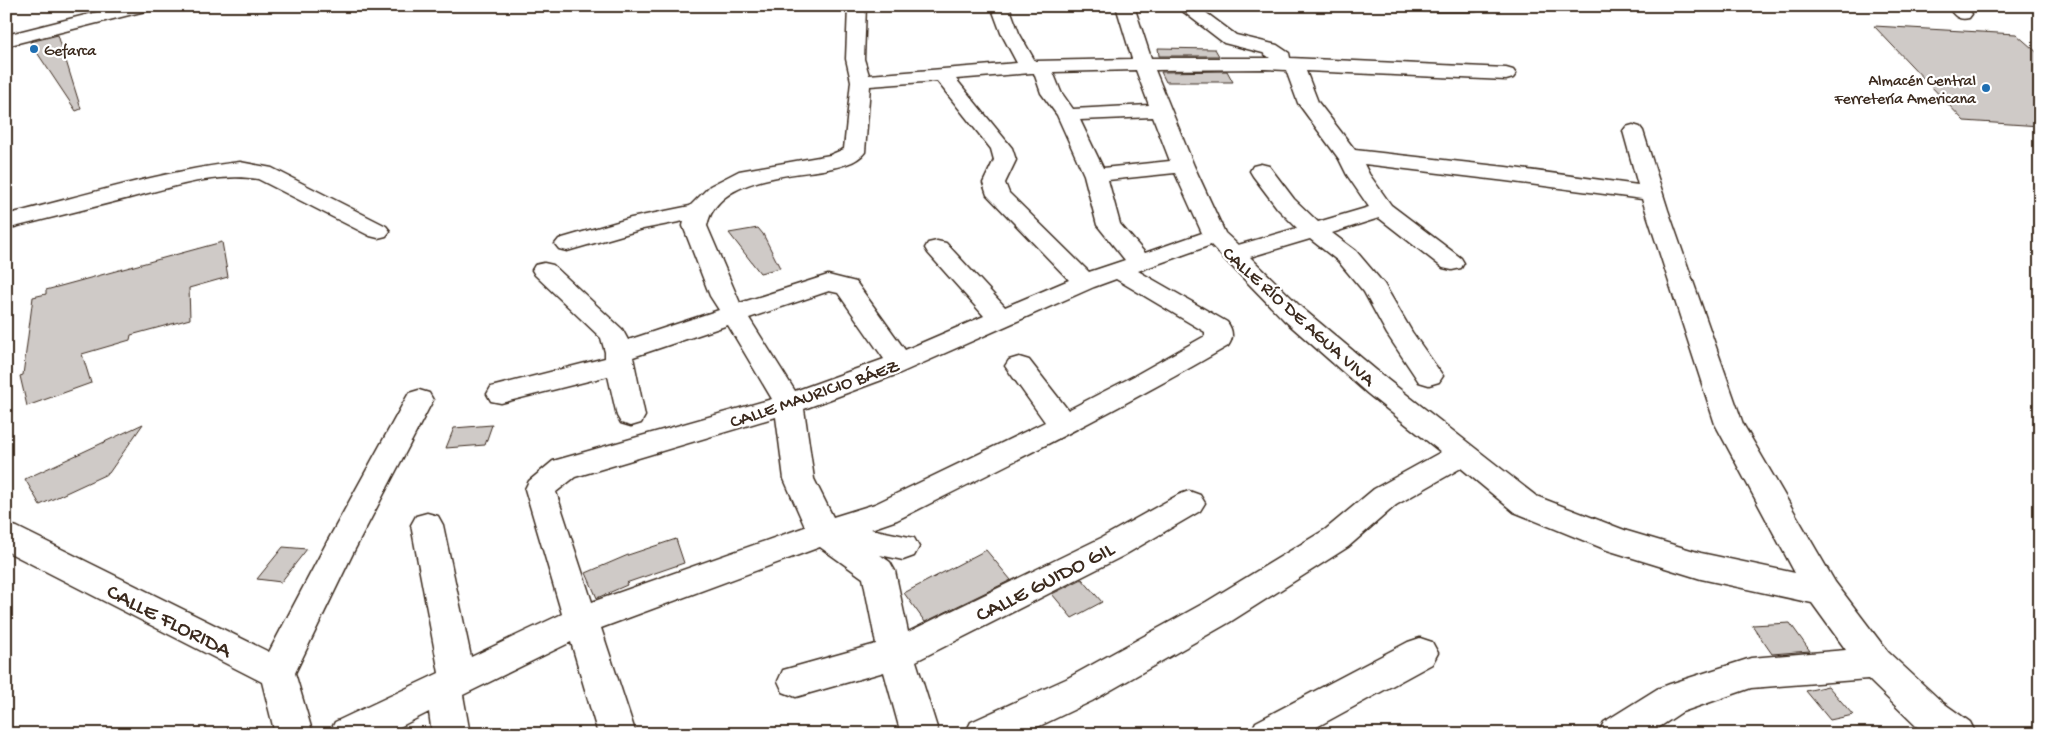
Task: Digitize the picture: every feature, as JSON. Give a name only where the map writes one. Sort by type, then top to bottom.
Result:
[{"type":"street","points":[[6,32],[117,6]]},
{"type":"street","points":[[6,41],[144,6]]},
{"type":"street","points":[[567,244],[639,223],[698,211],[718,190],[747,176],[836,161],[854,152],[861,81],[856,59],[857,6]]},
{"type":"street","points":[[348,734],[582,620],[886,512],[1063,426],[1219,340],[1218,328],[1129,266],[1109,225],[1095,175],[1066,115],[1010,34],[1000,6]]},
{"type":"street","name":"CALLE RÍO DE AGUA VIVA","points":[[1125,6],[1143,64],[1183,166],[1223,246],[1293,314],[1378,387],[1525,504],[1618,541],[1701,566],[1823,592]]},
{"type":"street","points":[[1185,6],[1230,39],[1270,49],[1291,65],[1308,103],[1341,148],[1350,156],[1358,175],[1383,210],[1452,263]]},
{"type":"street","points":[[1425,6],[1476,6]]},
{"type":"street","points":[[861,81],[1035,68],[1143,64],[1291,65],[1506,74]]},
{"type":"street","points":[[942,75],[1001,148],[1005,160],[994,182],[998,196],[1084,282]]},
{"type":"street","points":[[1066,115],[1161,110]]},
{"type":"street","points":[[1632,131],[1729,424],[1823,592],[1875,663],[1929,714],[1957,734]]},
{"type":"street","points":[[1350,156],[1506,174],[1652,194]]},
{"type":"street","points":[[1095,175],[1183,166]]},
{"type":"street","points":[[6,222],[153,185],[240,168],[264,173],[378,230]]},
{"type":"street","points":[[1260,171],[1286,204],[1314,231],[1347,256],[1375,289],[1400,334],[1429,376]]},
{"type":"street","name":"CALLE MAURICIO BÁEZ","points":[[582,620],[540,489],[564,468],[789,404],[900,363],[1084,282],[1129,266],[1223,246],[1314,231],[1383,210]]},
{"type":"street","points":[[698,211],[696,226],[724,296],[789,404],[799,479],[824,533],[878,571],[896,654],[920,734]]},
{"type":"street","points":[[937,248],[1001,320]]},
{"type":"street","points":[[544,270],[613,335],[631,416]]},
{"type":"street","points":[[501,394],[619,358],[734,312],[828,283],[847,287],[900,363]]},
{"type":"street","points":[[1019,366],[1063,426]]},
{"type":"street","points":[[294,734],[277,673],[338,551],[419,400]]},
{"type":"street","points":[[984,734],[1079,690],[1218,612],[1337,538],[1385,497],[1462,453]]},
{"type":"street","name":"CALLE GUIDO GIL","points":[[796,681],[896,654],[1112,547],[1190,503]]},
{"type":"street","points":[[426,525],[451,683],[451,734]]},
{"type":"street","points":[[824,533],[903,547]]},
{"type":"street","name":"CALLE FLORIDA","points":[[6,536],[277,673]]},
{"type":"street","points":[[582,620],[617,734]]},
{"type":"street","points":[[1269,734],[1420,653]]},
{"type":"street","points":[[1617,734],[1670,700],[1751,673],[1875,663]]},
{"type":"building","name":"Almacén Central Ferretería Americana","points":[[1874,26],[2016,34],[2040,55],[2040,126],[1964,121]]},
{"type":"building","points":[[58,35],[81,109],[76,111],[30,42]]},
{"type":"building","points":[[1158,48],[1215,49],[1219,56],[1159,56]]},
{"type":"building","points":[[1227,71],[1233,82],[1166,82],[1161,72]]},
{"type":"building","points":[[758,228],[780,268],[760,273],[729,233]]},
{"type":"building","points":[[222,242],[228,277],[189,288],[190,319],[131,335],[130,340],[82,354],[91,383],[27,406],[20,376],[23,375],[33,297],[46,294],[46,290]]},
{"type":"building","points":[[143,424],[109,473],[40,505],[25,479]]},
{"type":"building","points":[[492,425],[485,445],[446,448],[454,428]]},
{"type":"building","points":[[676,539],[684,563],[626,583],[627,585],[597,598],[586,573],[628,555]]},
{"type":"building","points":[[283,547],[307,549],[281,582],[257,579]]},
{"type":"building","points":[[986,550],[1011,580],[925,622],[904,593]]},
{"type":"building","points":[[1082,579],[1102,602],[1072,618],[1052,594]]},
{"type":"building","points":[[1790,623],[1810,651],[1772,654],[1752,625]]},
{"type":"building","points":[[1828,686],[1853,715],[1830,720],[1806,691]]},
{"type":"place","name":"Gefarca","points":[[34,49]]},
{"type":"place","name":"Almacén Central Ferretería Americana","points":[[1986,88]]}]
